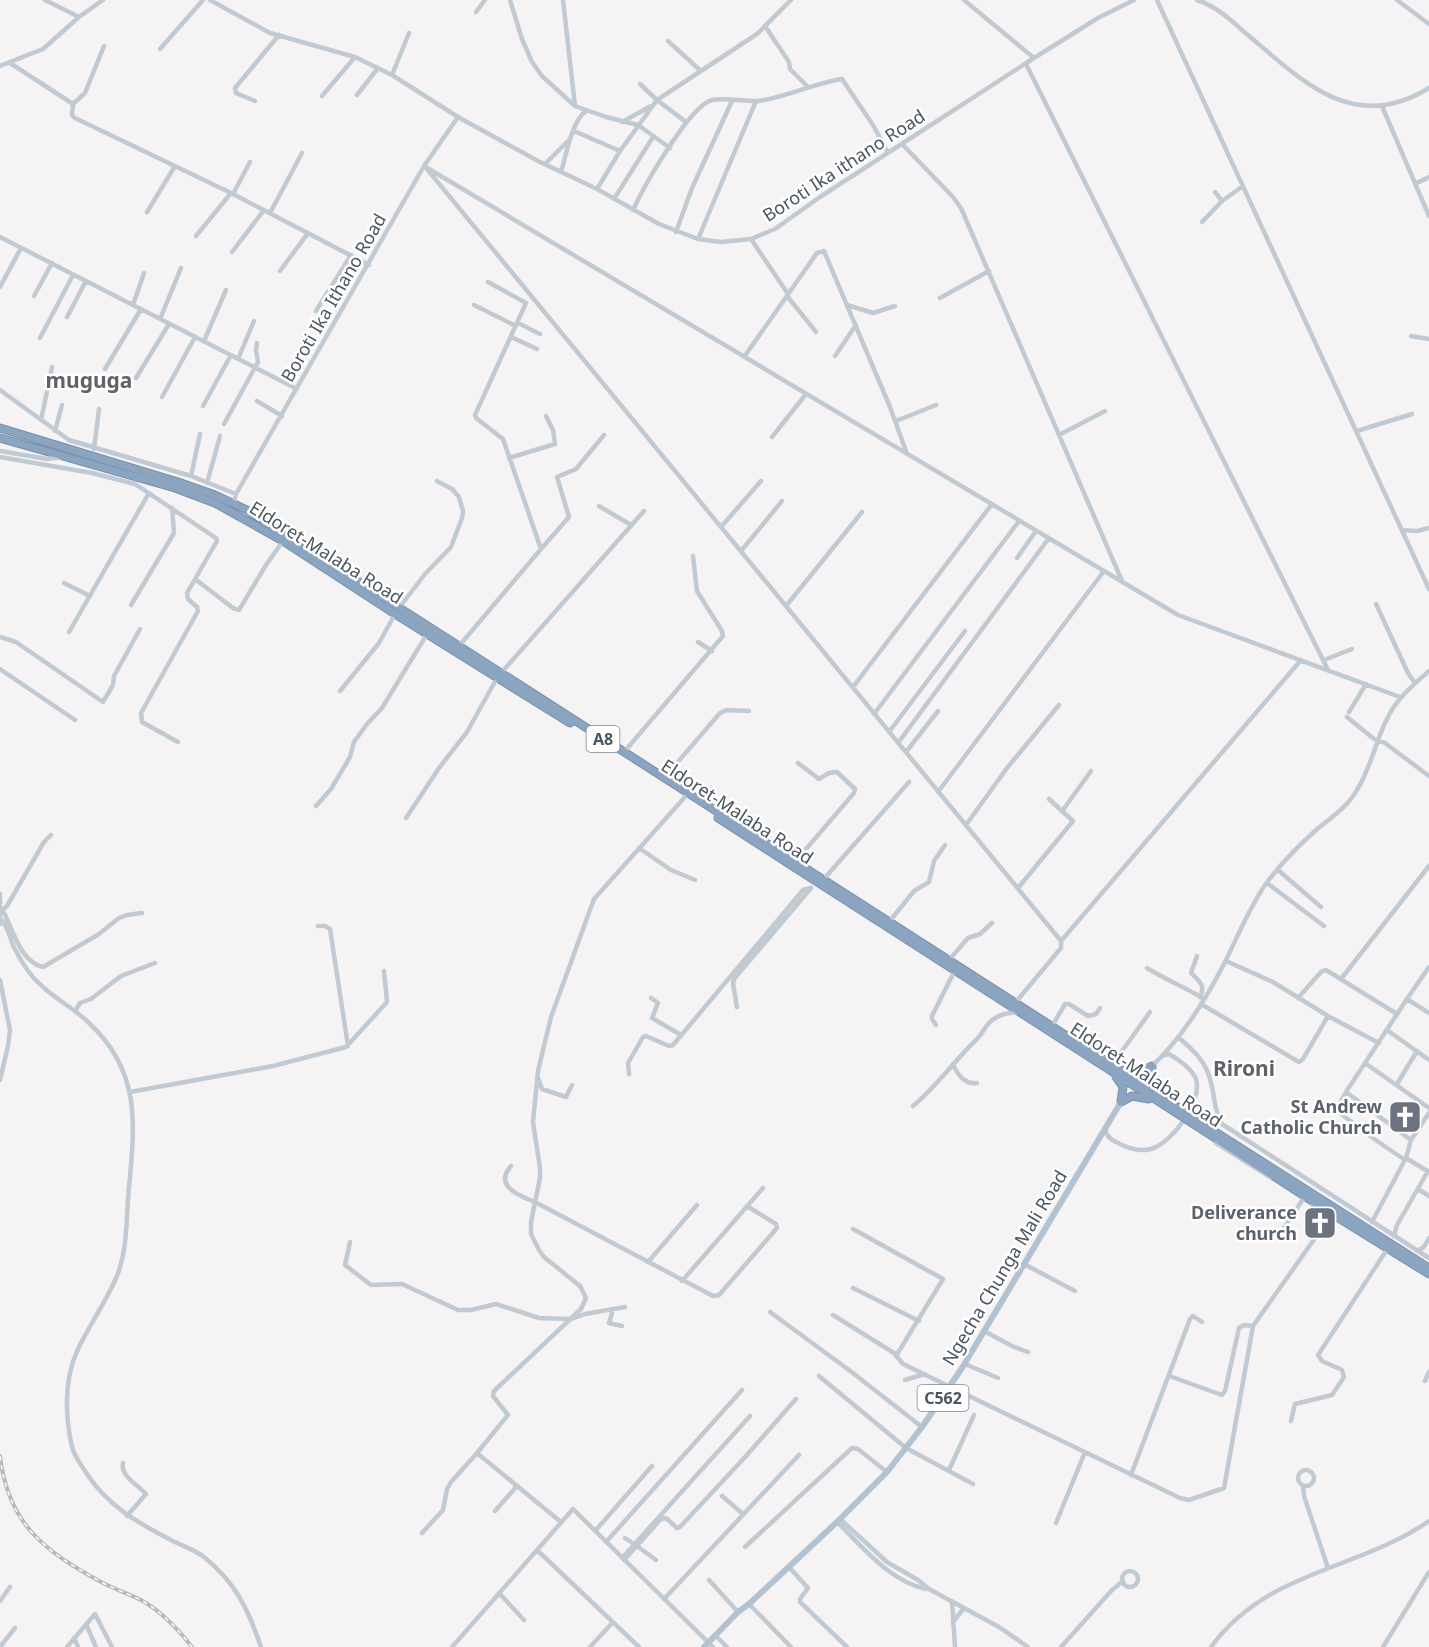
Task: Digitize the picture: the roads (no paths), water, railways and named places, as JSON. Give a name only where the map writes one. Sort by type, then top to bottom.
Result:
[{"type":"highway","name":"Eldoret-Malaba Road","points":[[0,428],[178,482],[234,502],[397,611],[427,634],[624,752],[795,861],[820,880],[1020,1012],[1429,1268]]},
{"type":"highway","name":"Eldoret-Malaba Road","points":[[0,438],[196,495],[245,519],[459,646],[499,676],[686,797],[949,960],[1114,1066],[1166,1103]]},
{"type":"highway","points":[[1103,1065],[1121,1082],[1123,1092],[1121,1102]]},
{"type":"highway","points":[[1114,1066],[1134,1072],[1152,1066],[1150,1077],[1152,1084],[1166,1103]]},
{"type":"highway","points":[[1121,1102],[1138,1096],[1166,1103]]},
{"type":"highway","name":"Eldoret-Malaba Road","points":[[1194,1121],[1331,1216],[1429,1274]]},
{"type":"main road","name":"Ngecha Chunga Mali Road","points":[[709,1646],[716,1635],[738,1612],[838,1521],[887,1472],[922,1427],[951,1387],[1121,1102]]},
{"type":"street","points":[[45,0],[79,17]]},
{"type":"street","points":[[0,66],[42,49],[103,0]]},
{"type":"street","points":[[160,49],[203,0]]},
{"type":"street","name":"Boroti Ika ithano Road","points":[[210,0],[260,29],[355,57],[392,75],[458,117],[544,164],[597,189],[676,232],[721,243],[751,239],[775,229],[812,202],[1034,58],[1098,18],[1134,0]]},
{"type":"street","points":[[476,12],[485,0]]},
{"type":"street","points":[[510,0],[518,29],[535,67],[542,76],[576,106],[586,111],[638,125],[670,148]]},
{"type":"street","points":[[563,0],[576,106]]},
{"type":"street","points":[[622,122],[757,34],[791,0]]},
{"type":"street","points":[[964,0],[1034,58]]},
{"type":"street","points":[[1157,0],[1429,589]]},
{"type":"street","points":[[1197,0],[1224,16],[1297,76],[1331,98],[1363,105],[1382,106],[1405,100],[1429,89]]},
{"type":"street","points":[[1397,0],[1429,24]]},
{"type":"street","points":[[765,26],[789,62],[790,69],[808,87]]},
{"type":"street","points":[[392,75],[409,33]]},
{"type":"street","points":[[255,101],[236,93],[235,88],[279,35]]},
{"type":"street","points":[[668,41],[701,71]]},
{"type":"street","points":[[104,46],[85,93],[73,104],[72,115],[75,118],[232,193],[369,265]]},
{"type":"street","points":[[322,96],[355,57]]},
{"type":"street","points":[[10,63],[73,104]]},
{"type":"street","points":[[1026,64],[1328,670]]},
{"type":"street","points":[[357,95],[378,68]]},
{"type":"street","points":[[633,210],[644,187],[686,122],[712,100],[756,101],[842,79],[873,125],[888,153]]},
{"type":"street","points":[[640,84],[655,102],[686,122]]},
{"type":"street","points":[[676,232],[692,188],[732,101]]},
{"type":"street","points":[[698,239],[756,101]]},
{"type":"street","points":[[597,189],[620,151],[655,102]]},
{"type":"street","points":[[1382,106],[1429,216]]},
{"type":"street","points":[[561,172],[571,138],[582,114],[586,111]]},
{"type":"street","name":"Boroti Ika Ithano Road","points":[[234,502],[236,494],[424,166],[458,117]]},
{"type":"street","points":[[574,131],[620,151]]},
{"type":"street","points":[[614,199],[653,137]]},
{"type":"street","points":[[544,164],[571,138]]},
{"type":"street","points":[[903,144],[961,208],[1123,582]]},
{"type":"street","points":[[270,213],[302,153]]},
{"type":"street","points":[[196,236],[232,193],[250,162]]},
{"type":"street","points":[[147,212],[175,166]]},
{"type":"street","points":[[424,166],[1036,531],[1188,619],[1400,697]]},
{"type":"street","points":[[424,166],[1061,941],[1061,948],[1015,1003]]},
{"type":"street","points":[[1415,184],[1429,177]]},
{"type":"street","points":[[1202,222],[1222,201],[1243,186]]},
{"type":"street","points":[[1215,192],[1222,201]]},
{"type":"street","points":[[232,252],[264,210]]},
{"type":"street","points":[[280,271],[308,233]]},
{"type":"street","points":[[0,237],[297,389]]},
{"type":"street","points":[[751,239],[787,295],[816,332]]},
{"type":"street","points":[[0,287],[21,248]]},
{"type":"street","points":[[744,357],[818,253],[823,251],[856,325],[907,454]]},
{"type":"street","points":[[316,311],[351,255]]},
{"type":"street","points":[[34,296],[51,263]]},
{"type":"street","points":[[160,319],[181,268]]},
{"type":"street","points":[[940,298],[989,271]]},
{"type":"street","points":[[133,305],[144,273]]},
{"type":"street","points":[[40,338],[74,274]]},
{"type":"street","points":[[67,316],[86,281]]},
{"type":"street","points":[[488,282],[526,302],[475,416],[501,437],[541,549]]},
{"type":"street","points":[[204,341],[226,290]]},
{"type":"street","points":[[474,305],[540,334]]},
{"type":"street","points":[[847,305],[873,314],[895,306]]},
{"type":"street","points":[[105,369],[141,309]]},
{"type":"street","points":[[238,358],[254,321]]},
{"type":"street","points":[[136,378],[169,324]]},
{"type":"street","points":[[836,356],[856,325]]},
{"type":"street","points":[[511,336],[537,349]]},
{"type":"street","points":[[1411,336],[1429,339]]},
{"type":"street","points":[[162,397],[195,337]]},
{"type":"street","points":[[224,424],[256,368],[257,342]]},
{"type":"street","points":[[203,406],[231,355]]},
{"type":"street","points":[[41,420],[52,367]]},
{"type":"street","points":[[0,390],[69,440],[191,476],[236,494]]},
{"type":"street","points":[[772,437],[806,394]]},
{"type":"street","points":[[257,401],[282,416]]},
{"type":"street","points":[[55,431],[62,405]]},
{"type":"street","points":[[896,422],[936,405]]},
{"type":"street","points":[[94,449],[99,409]]},
{"type":"street","points":[[1059,435],[1105,411]]},
{"type":"street","points":[[1357,432],[1412,414]]},
{"type":"street","points":[[509,458],[555,444],[553,430],[546,416]]},
{"type":"street","points":[[191,476],[200,434]]},
{"type":"street","points":[[459,646],[569,517],[557,477],[576,469],[604,435]]},
{"type":"street","points":[[207,483],[220,436]]},
{"type":"street","points":[[0,451],[47,459],[64,457]]},
{"type":"street","points":[[0,457],[81,471],[135,484],[217,539],[187,596],[198,611],[141,713],[142,722],[178,742]]},
{"type":"street","points":[[340,691],[379,643],[397,611],[451,547],[463,511],[459,496],[452,489],[437,481]]},
{"type":"street","points":[[721,527],[761,481]]},
{"type":"street","points":[[69,632],[149,493]]},
{"type":"street","points":[[741,551],[782,501]]},
{"type":"street","points":[[853,687],[992,504]]},
{"type":"street","points":[[599,506],[631,525]]},
{"type":"street","points":[[131,604],[174,533],[171,508]]},
{"type":"street","points":[[406,818],[466,732],[499,676],[644,510]]},
{"type":"street","points":[[786,606],[862,512]]},
{"type":"street","points":[[874,714],[1019,520]]},
{"type":"street","points":[[1402,530],[1417,531],[1429,528]]},
{"type":"street","points":[[1017,558],[1036,531]]},
{"type":"street","points":[[898,742],[1049,538]]},
{"type":"street","points":[[195,579],[233,608],[239,610],[266,565],[284,542]]},
{"type":"street","points":[[624,752],[723,638],[723,634],[697,591],[693,556]]},
{"type":"street","points":[[939,792],[1104,571]]},
{"type":"street","points":[[64,583],[90,596]]},
{"type":"street","points":[[1376,604],[1408,673],[1415,683]]},
{"type":"street","points":[[0,637],[16,642],[103,702],[113,685],[114,676],[141,629]]},
{"type":"street","points":[[889,732],[965,631]]},
{"type":"street","points":[[316,806],[330,791],[350,757],[354,742],[380,711],[427,634]]},
{"type":"street","points":[[698,642],[712,651]]},
{"type":"street","points":[[1324,660],[1352,649]]},
{"type":"street","points":[[1061,941],[1301,660]]},
{"type":"street","points":[[0,669],[75,720]]},
{"type":"street","points":[[1152,1066],[1178,1037],[1226,961],[1254,902],[1267,883],[1307,838],[1351,799],[1363,781],[1387,718],[1400,697],[1429,671]]},
{"type":"street","points":[[1349,712],[1366,684]]},
{"type":"street","points":[[966,825],[1007,768],[1059,705]]},
{"type":"street","points":[[664,778],[720,713],[728,710],[749,711]]},
{"type":"street","points":[[906,752],[938,711]]},
{"type":"street","points":[[1347,717],[1374,739],[1385,743],[1429,776]]},
{"type":"street","points":[[795,861],[855,789],[837,772],[819,778],[798,763]]},
{"type":"street","points":[[1063,810],[1091,771]]},
{"type":"street","points":[[737,1007],[734,979],[811,888],[909,782]]},
{"type":"street","points":[[422,1533],[443,1510],[447,1489],[451,1482],[508,1415],[492,1393],[571,1319],[585,1302],[585,1294],[580,1286],[544,1257],[535,1245],[530,1228],[540,1168],[533,1122],[537,1075],[543,1042],[590,908],[598,892],[686,797]]},
{"type":"street","points":[[1018,888],[1073,821],[1049,799]]},
{"type":"street","points":[[0,924],[2,911],[44,842],[51,835]]},
{"type":"street","points":[[889,922],[914,891],[929,882],[934,861],[945,845]]},
{"type":"street","points":[[639,848],[671,870],[695,880]]},
{"type":"street","points":[[1341,979],[1429,866]]},
{"type":"street","points":[[1278,870],[1321,907]]},
{"type":"street","points":[[1267,883],[1324,926]]},
{"type":"street","points":[[629,1074],[628,1063],[644,1036],[670,1046],[803,890],[811,888]]},
{"type":"street","points":[[0,894],[2,911],[22,951],[35,964],[43,967],[99,934],[119,918],[142,913]]},
{"type":"street","points":[[0,919],[5,922],[14,949],[29,973],[98,1031],[110,1047],[124,1074],[130,1092],[133,1125],[125,1248],[117,1277],[77,1351],[67,1393],[73,1452],[96,1487],[127,1516],[200,1554],[230,1582],[250,1616],[261,1647]]},
{"type":"street","points":[[949,960],[969,936],[980,934],[992,922]]},
{"type":"street","points":[[318,926],[326,926],[330,929],[348,1046]]},
{"type":"street","points":[[1197,956],[1191,972],[1203,986],[1201,1000]]},
{"type":"street","points":[[1226,961],[1273,982],[1328,1016],[1379,1043]]},
{"type":"street","points":[[75,1011],[80,1003],[92,999],[121,976],[155,963]]},
{"type":"street","points":[[1394,1236],[1396,1225],[1428,1172],[1377,1141],[1336,1110],[1429,967]]},
{"type":"street","points":[[1147,968],[1173,983],[1180,984],[1201,1000],[1299,1062],[1328,1016]]},
{"type":"street","points":[[936,1025],[932,1016],[955,970]]},
{"type":"street","points":[[1298,998],[1324,970],[1397,1014]]},
{"type":"street","points":[[130,1092],[273,1066],[348,1046],[387,1002],[384,971]]},
{"type":"street","points":[[0,981],[10,1030],[0,1080]]},
{"type":"street","points":[[651,998],[658,1003],[652,1018],[681,1035]]},
{"type":"street","points":[[1407,999],[1429,1013]]},
{"type":"street","points":[[1052,1026],[1065,1004],[1069,1004],[1088,1016],[1095,1014],[1100,1008]]},
{"type":"street","points":[[913,1106],[927,1094],[990,1022],[1006,1013],[1020,1012]]},
{"type":"street","points":[[1114,1066],[1150,1012]]},
{"type":"street","points":[[1387,1030],[1429,1060]]},
{"type":"street","points":[[1178,1037],[1203,1062],[1212,1084],[1218,1117],[1222,1124],[1429,1258]]},
{"type":"street","points":[[1397,1084],[1417,1051]]},
{"type":"street","points":[[1105,1129],[1108,1137],[1113,1141],[1138,1150],[1151,1149],[1161,1144],[1175,1131],[1196,1097],[1197,1083],[1193,1074],[1185,1066],[1169,1054],[1163,1055]]},
{"type":"street","points":[[1365,1063],[1429,1108]]},
{"type":"street","points":[[953,1064],[956,1072],[966,1081],[977,1083]]},
{"type":"street","points":[[537,1075],[542,1089],[566,1097],[572,1085]]},
{"type":"street","points":[[1346,1092],[1411,1140]]},
{"type":"street","points":[[1372,1222],[1406,1159],[1411,1140],[1429,1113]]},
{"type":"street","points":[[833,1316],[894,1353],[903,1364],[1186,1500],[1223,1489],[1253,1326],[1331,1216],[1208,1137]]},
{"type":"street","points":[[511,1166],[506,1173],[507,1186],[514,1193],[713,1296],[719,1295],[777,1227],[776,1224],[747,1206]]},
{"type":"street","points":[[682,1281],[764,1188]]},
{"type":"street","points":[[1418,1189],[1429,1196]]},
{"type":"street","points":[[1288,1233],[1284,1228],[1303,1199]]},
{"type":"street","points":[[648,1262],[697,1204]]},
{"type":"street","points":[[853,1229],[944,1279],[896,1356]]},
{"type":"street","points":[[1417,1251],[1424,1247],[1429,1238]]},
{"type":"street","points":[[350,1242],[345,1265],[373,1286],[402,1284],[458,1311],[496,1304],[540,1318],[571,1319],[585,1314],[625,1307]]},
{"type":"street","points":[[1291,1421],[1295,1404],[1332,1395],[1344,1377],[1341,1370],[1322,1361],[1318,1355],[1388,1248]]},
{"type":"street","points":[[1024,1264],[1075,1291]]},
{"type":"street","points":[[853,1288],[919,1321]]},
{"type":"street","points":[[611,1310],[609,1323],[622,1326]]},
{"type":"street","points":[[770,1312],[922,1427]]},
{"type":"street","points":[[1131,1475],[1190,1319],[1193,1316],[1202,1322]]},
{"type":"street","points":[[1172,1377],[1222,1395],[1226,1387],[1239,1328],[1244,1325],[1253,1326]]},
{"type":"street","points":[[984,1331],[1028,1352]]},
{"type":"street","points":[[965,1364],[998,1378]]},
{"type":"street","points":[[1425,1381],[1429,1372]]},
{"type":"street","points":[[905,1380],[925,1374]]},
{"type":"street","points":[[819,1376],[906,1448],[973,1484]]},
{"type":"street","points":[[606,1542],[742,1390]]},
{"type":"street","points":[[635,1545],[664,1518],[677,1528],[680,1527],[796,1399]]},
{"type":"street","points":[[949,1470],[974,1415]]},
{"type":"street","points":[[623,1559],[750,1416]]},
{"type":"street","points":[[745,1546],[852,1448],[858,1449],[887,1472]]},
{"type":"street","points":[[1056,1523],[1086,1452]]},
{"type":"street","points":[[477,1453],[561,1522]]},
{"type":"street","points":[[664,1599],[798,1455]]},
{"type":"street","points":[[123,1463],[124,1474],[146,1494],[127,1516]]},
{"type":"street","points":[[595,1531],[652,1466]]},
{"type":"street","points":[[1303,1485],[1304,1496],[1328,1568]]},
{"type":"street","points":[[495,1511],[517,1486]]},
{"type":"street","points":[[722,1496],[743,1514]]},
{"type":"street","points":[[452,1647],[571,1510],[574,1510],[709,1646]]},
{"type":"street","points":[[838,1521],[888,1570],[914,1587],[929,1590],[952,1601],[999,1627],[1028,1647]]},
{"type":"street","points":[[1211,1647],[1229,1625],[1260,1599],[1292,1582],[1402,1537],[1429,1521]]},
{"type":"street","points":[[624,1538],[656,1560]]},
{"type":"street","points":[[537,1550],[639,1647]]},
{"type":"street","points":[[789,1567],[808,1588],[800,1602],[847,1647]]},
{"type":"street","points":[[1383,1647],[1429,1572]]},
{"type":"street","points":[[709,1580],[738,1612]]},
{"type":"street","points":[[1060,1647],[1123,1581]]},
{"type":"street","points":[[0,1601],[10,1587]]},
{"type":"street","points":[[499,1593],[524,1620]]},
{"type":"street","points":[[952,1601],[955,1647]]},
{"type":"street","points":[[749,1604],[791,1647]]},
{"type":"street","points":[[953,1622],[964,1608]]},
{"type":"street","points":[[67,1647],[94,1614],[112,1647]]},
{"type":"street","points":[[590,1647],[613,1622]]},
{"type":"street","points":[[86,1624],[96,1647]]},
{"type":"street","points":[[0,1647],[15,1628]]},
{"type":"street","points":[[716,1635],[727,1647]]},
{"type":"street","points":[[74,1638],[78,1647]]},
{"type":"railway","points":[[0,1456],[4,1480],[11,1501],[33,1534],[64,1560],[155,1609],[192,1647]]},
{"type":"place","name":"St Andrew Catholic Church","points":[[1405,1117]]},
{"type":"place","name":"Deliverance church","points":[[1320,1223]]},
{"type":"district","name":"muguga","points":[[89,381]]},
{"type":"district","name":"Rironi","points":[[1244,1069]]}]
